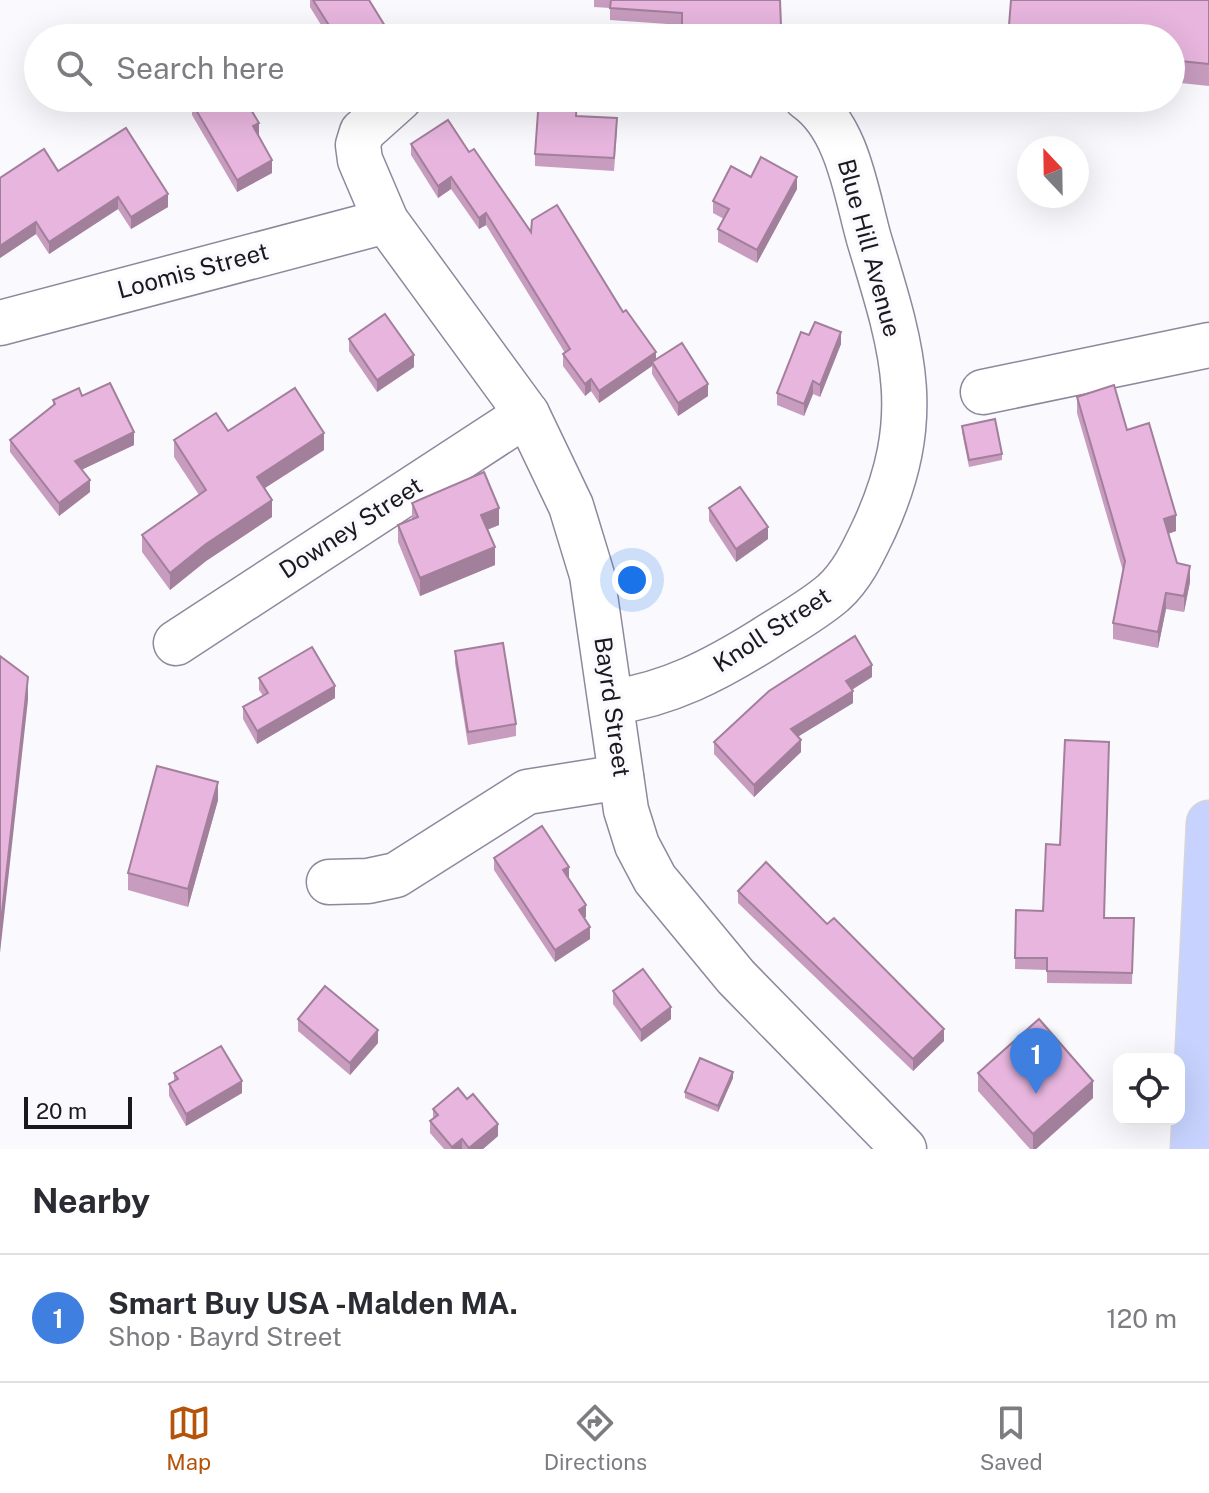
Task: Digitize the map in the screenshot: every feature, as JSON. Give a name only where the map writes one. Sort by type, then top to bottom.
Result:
[{"type":"main road","points":[[1193,1149],[1209,823]]},
{"type":"street","points":[[384,112],[362,132],[358,145],[360,160],[386,221]]},
{"type":"street","name":"Blue Hill Avenue","points":[[824,112],[844,154],[881,280],[904,380],[907,410]]},
{"type":"street","name":"Loomis Street","points":[[0,323],[386,221]]},
{"type":"street","name":"Bayrd Street","points":[[386,221],[527,414],[571,506],[583,542],[613,702],[621,777],[637,845],[655,879],[736,977],[904,1149]]},
{"type":"street","points":[[983,392],[1209,345]]},
{"type":"street","name":"Knoll Street","points":[[613,702],[668,690],[700,676],[771,635],[834,592],[856,565],[892,488],[903,449],[907,410]]},
{"type":"street","name":"Downey Street","points":[[176,643],[527,414]]},
{"type":"street","points":[[329,882],[368,881],[396,875],[527,792],[621,777]]},
{"type":"building","points":[[313,0],[369,0],[384,24],[328,24]]},
{"type":"building","points":[[611,0],[780,0],[781,24],[682,24],[682,13],[610,8]]},
{"type":"building","points":[[1011,0],[1209,0],[1209,64],[1185,61],[1185,24],[1009,24]]},
{"type":"building","points":[[197,112],[252,112],[259,123],[253,126],[272,160],[237,180]]},
{"type":"building","points":[[538,112],[576,112],[576,116],[617,118],[614,158],[535,154]]},
{"type":"building","points":[[448,120],[469,152],[474,149],[531,232],[532,220],[557,205],[623,312],[626,310],[656,352],[599,391],[591,379],[585,384],[563,354],[570,349],[486,213],[479,218],[451,177],[438,186],[411,144]]},
{"type":"building","points":[[126,128],[168,194],[131,217],[118,197],[49,242],[36,222],[0,246],[0,178],[44,149],[58,171]]},
{"type":"building","points":[[761,157],[797,177],[757,250],[718,229],[729,209],[713,201],[731,166],[751,177]]},
{"type":"building","points":[[385,314],[414,355],[377,380],[349,339]]},
{"type":"building","points":[[815,322],[841,332],[820,385],[813,381],[804,404],[777,393],[801,332],[809,335]]},
{"type":"building","points":[[682,343],[708,384],[678,403],[652,362]]},
{"type":"building","points":[[110,383],[134,432],[75,461],[90,480],[59,503],[10,440],[55,404],[53,400],[79,388],[82,396]]},
{"type":"building","points":[[1114,385],[1127,430],[1149,423],[1176,515],[1164,519],[1177,563],[1190,566],[1184,596],[1166,593],[1158,632],[1113,623],[1125,561],[1077,397]]},
{"type":"building","points":[[295,388],[324,433],[257,477],[272,500],[206,544],[170,573],[142,535],[206,490],[174,440],[216,413],[228,431]]},
{"type":"building","points":[[995,419],[1002,454],[969,460],[962,426]]},
{"type":"building","points":[[484,472],[499,508],[481,515],[495,547],[420,578],[398,525],[418,517],[412,503]]},
{"type":"building","points":[[740,487],[768,527],[736,549],[709,508]]},
{"type":"building","points":[[855,636],[872,665],[846,681],[853,691],[791,729],[801,740],[754,785],[714,742],[769,691]]},
{"type":"building","points":[[503,643],[516,724],[468,732],[455,651]]},
{"type":"building","points":[[312,647],[335,686],[257,731],[243,707],[268,693],[259,678]]},
{"type":"building","points":[[0,656],[28,677],[0,931]]},
{"type":"building","points":[[1065,740],[1109,742],[1104,918],[1134,918],[1132,973],[1047,971],[1047,958],[1015,958],[1016,910],[1043,911],[1046,844],[1060,845]]},
{"type":"building","points":[[157,766],[218,782],[188,889],[128,873]]},
{"type":"building","points":[[542,826],[569,867],[563,870],[586,905],[579,910],[590,927],[555,950],[494,858]]},
{"type":"building","points":[[766,862],[827,924],[834,918],[944,1029],[913,1059],[738,891]]},
{"type":"building","points":[[643,969],[671,1007],[641,1030],[613,991]]},
{"type":"building","points":[[325,986],[378,1030],[350,1063],[298,1019]]},
{"type":"building","points":[[1039,1019],[1093,1081],[1033,1134],[978,1073]]},
{"type":"building","points":[[221,1046],[242,1081],[186,1114],[169,1084],[178,1079],[174,1073]]},
{"type":"building","points":[[700,1058],[733,1072],[718,1106],[685,1092]]},
{"type":"building","points":[[458,1088],[467,1099],[473,1094],[498,1124],[469,1148],[462,1139],[452,1147],[430,1121],[438,1115],[433,1109]]},
{"type":"place","name":"Smart Buy USA -Malden MA.","points":[[1036,1094]]}]
